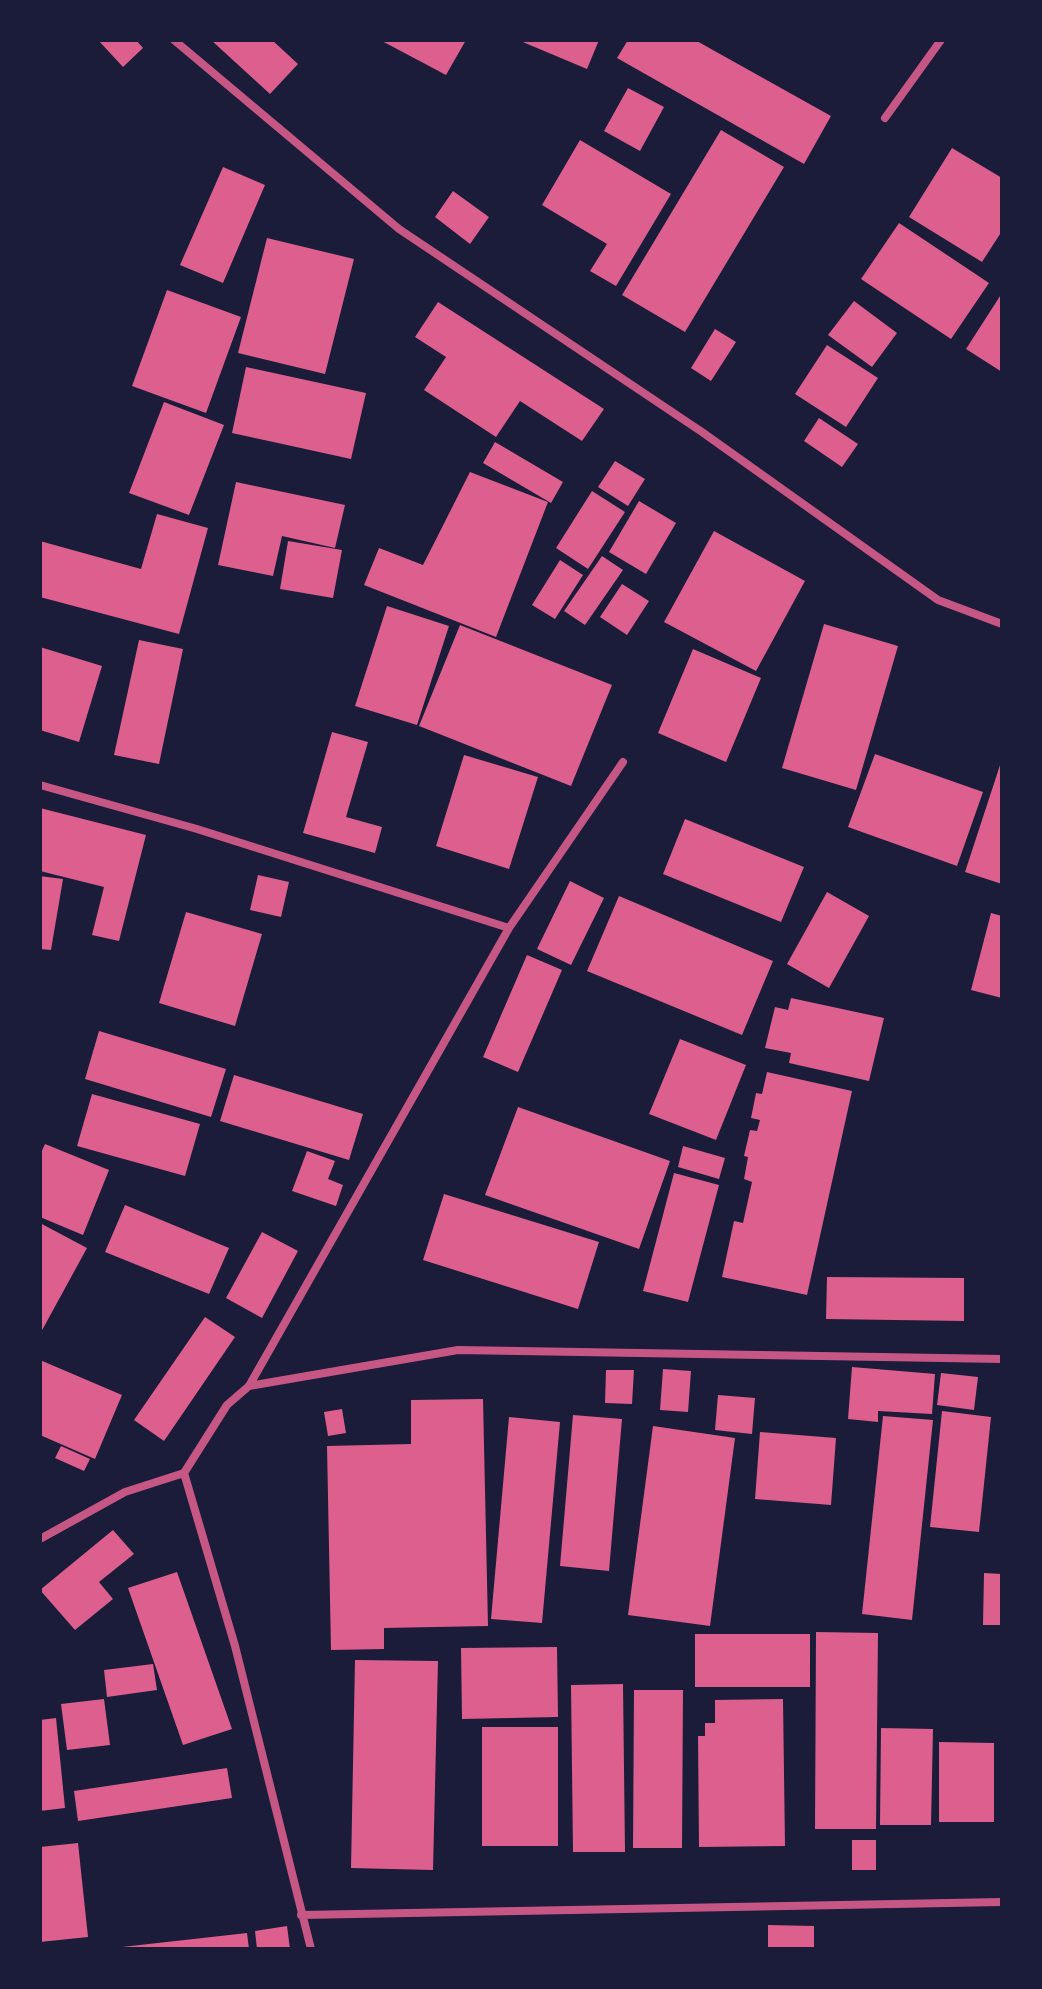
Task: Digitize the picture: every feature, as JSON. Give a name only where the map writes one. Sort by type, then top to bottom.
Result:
[{"type":"street","points":[[174,40],[399,229],[702,432],[938,600],[1002,624]]},
{"type":"street","points":[[885,118],[941,40]]},
{"type":"street","points":[[40,1539],[125,1492],[184,1473],[227,1405],[249,1386],[509,928],[623,762]]},
{"type":"street","points":[[40,785],[197,829],[509,928]]},
{"type":"street","points":[[249,1386],[458,1350],[1002,1359]]},
{"type":"street","points":[[184,1473],[235,1646],[311,1949]]},
{"type":"street","points":[[301,1915],[1002,1902]]},
{"type":"building","points":[[98,40],[136,40],[143,48],[123,67]]},
{"type":"building","points":[[211,40],[272,40],[298,64],[270,94]]},
{"type":"building","points":[[380,40],[466,40],[446,75]]},
{"type":"building","points":[[518,40],[599,40],[587,69]]},
{"type":"building","points":[[628,40],[695,40],[831,116],[804,164],[617,58]]},
{"type":"building","points":[[628,88],[664,107],[640,151],[604,131]]},
{"type":"building","points":[[721,130],[784,167],[685,332],[622,295]]},
{"type":"building","points":[[580,140],[671,194],[616,286],[590,271],[607,244],[542,205]]},
{"type":"building","points":[[952,148],[1002,178],[1002,231],[982,262],[909,217]]},
{"type":"building","points":[[223,167],[265,185],[223,283],[180,265]]},
{"type":"building","points":[[453,191],[489,217],[470,244],[435,217]]},
{"type":"building","points":[[899,223],[989,283],[951,339],[861,279]]},
{"type":"building","points":[[267,238],[354,259],[325,374],[238,353]]},
{"type":"building","points":[[167,290],[241,317],[206,413],[132,386]]},
{"type":"building","points":[[1002,293],[1002,372],[966,349]]},
{"type":"building","points":[[854,301],[897,333],[872,367],[828,335]]},
{"type":"building","points":[[438,302],[604,409],[582,441],[520,401],[496,437],[424,390],[446,357],[415,337]]},
{"type":"building","points":[[715,329],[736,342],[711,381],[691,368]]},
{"type":"building","points":[[827,345],[878,378],[846,427],[795,394]]},
{"type":"building","points":[[246,367],[366,393],[351,459],[232,433]]},
{"type":"building","points":[[164,402],[224,425],[189,515],[129,493]]},
{"type":"building","points":[[819,418],[858,444],[842,467],[804,441]]},
{"type":"building","points":[[495,442],[563,482],[551,503],[483,463]]},
{"type":"building","points":[[615,461],[645,479],[628,506],[598,487]]},
{"type":"building","points":[[470,472],[548,502],[496,637],[364,585],[379,548],[423,565]]},
{"type":"building","points":[[236,482],[345,505],[335,548],[282,536],[273,576],[218,565]]},
{"type":"building","points":[[592,491],[625,512],[588,569],[556,548]]},
{"type":"building","points":[[639,501],[676,523],[646,574],[609,552]]},
{"type":"building","points":[[157,514],[208,528],[179,634],[40,597],[40,541],[141,569]]},
{"type":"building","points":[[714,531],[805,581],[756,671],[664,622]]},
{"type":"building","points":[[288,541],[342,550],[333,598],[280,589]]},
{"type":"building","points":[[602,556],[623,570],[585,625],[564,611]]},
{"type":"building","points":[[560,560],[583,575],[555,619],[532,605]]},
{"type":"building","points":[[622,584],[649,601],[627,635],[600,617]]},
{"type":"building","points":[[387,606],[449,626],[417,725],[355,706]]},
{"type":"building","points":[[824,624],[898,646],[856,790],[782,768]]},
{"type":"building","points":[[460,625],[612,685],[571,786],[419,726]]},
{"type":"building","points":[[139,640],[183,649],[159,764],[114,755]]},
{"type":"building","points":[[40,647],[102,666],[79,742],[40,730]]},
{"type":"building","points":[[693,649],[761,678],[726,762],[658,733]]},
{"type":"building","points":[[332,732],[368,742],[346,817],[382,827],[375,853],[303,833]]},
{"type":"building","points":[[875,754],[983,792],[957,866],[848,827]]},
{"type":"building","points":[[464,755],[538,777],[509,869],[436,846]]},
{"type":"building","points":[[1002,759],[1002,884],[965,872]]},
{"type":"building","points":[[40,808],[146,835],[119,941],[92,935],[104,887],[40,871]]},
{"type":"building","points":[[685,819],[804,867],[781,922],[663,874]]},
{"type":"building","points":[[258,875],[289,882],[281,917],[250,910]]},
{"type":"building","points":[[40,876],[63,879],[51,950],[40,949]]},
{"type":"building","points":[[570,881],[604,898],[571,965],[537,949]]},
{"type":"building","points":[[827,892],[869,916],[829,988],[787,964]]},
{"type":"building","points":[[619,896],[773,961],[742,1035],[587,971]]},
{"type":"building","points":[[186,912],[262,934],[235,1026],[159,1003]]},
{"type":"building","points":[[991,913],[1002,916],[1002,998],[971,990]]},
{"type":"building","points":[[527,955],[562,970],[518,1072],[483,1057]]},
{"type":"building","points":[[791,998],[884,1018],[869,1081],[789,1063],[791,1053],[765,1048],[775,1007],[788,1010]]},
{"type":"building","points":[[99,1031],[226,1069],[211,1117],[85,1079]]},
{"type":"building","points":[[680,1039],[746,1065],[716,1140],[649,1114]]},
{"type":"building","points":[[767,1072],[852,1091],[807,1295],[722,1277],[734,1221],[743,1223],[752,1182],[744,1179],[748,1157],[744,1156],[750,1130],[757,1131],[760,1120],[751,1118],[756,1093],[762,1094]]},
{"type":"building","points":[[234,1075],[363,1114],[349,1160],[220,1121]]},
{"type":"building","points":[[92,1094],[200,1124],[185,1176],[77,1146]]},
{"type":"building","points":[[518,1107],[670,1161],[639,1249],[485,1195]]},
{"type":"building","points":[[45,1144],[109,1170],[83,1235],[40,1217],[40,1155]]},
{"type":"building","points":[[683,1146],[725,1158],[719,1179],[678,1167]]},
{"type":"building","points":[[307,1151],[335,1161],[328,1179],[343,1185],[336,1206],[292,1191]]},
{"type":"building","points":[[674,1173],[719,1185],[688,1302],[643,1291]]},
{"type":"building","points":[[444,1194],[599,1242],[578,1309],[423,1260]]},
{"type":"building","points":[[125,1205],[229,1248],[209,1294],[105,1252]]},
{"type":"building","points":[[40,1223],[87,1248],[40,1334]]},
{"type":"building","points":[[262,1232],[298,1251],[262,1318],[226,1298]]},
{"type":"building","points":[[827,1277],[964,1278],[964,1321],[826,1319]]},
{"type":"building","points":[[205,1317],[235,1337],[164,1441],[134,1420]]},
{"type":"building","points":[[40,1360],[122,1395],[95,1459],[40,1435]]},
{"type":"building","points":[[852,1367],[935,1374],[932,1414],[878,1411],[878,1422],[848,1419]]},
{"type":"building","points":[[663,1369],[691,1371],[688,1412],[660,1410]]},
{"type":"building","points":[[606,1370],[634,1370],[632,1404],[605,1403]]},
{"type":"building","points":[[941,1373],[978,1377],[974,1410],[937,1405]]},
{"type":"building","points":[[718,1395],[755,1398],[752,1434],[715,1430]]},
{"type":"building","points":[[483,1399],[488,1626],[384,1628],[384,1649],[331,1650],[327,1446],[411,1444],[411,1400]]},
{"type":"building","points":[[342,1409],[346,1433],[328,1436],[324,1412]]},
{"type":"building","points":[[942,1411],[991,1417],[979,1532],[930,1527]]},
{"type":"building","points":[[573,1415],[622,1419],[609,1571],[560,1566]]},
{"type":"building","points":[[883,1416],[933,1420],[912,1620],[862,1614]]},
{"type":"building","points":[[509,1417],[560,1422],[542,1623],[491,1619]]},
{"type":"building","points":[[653,1426],[735,1438],[710,1626],[628,1615]]},
{"type":"building","points":[[760,1432],[836,1438],[831,1505],[755,1499]]},
{"type":"building","points":[[61,1446],[90,1459],[84,1471],[55,1458]]},
{"type":"building","points":[[113,1530],[134,1554],[99,1582],[113,1599],[75,1630],[40,1590]]},
{"type":"building","points":[[177,1572],[232,1729],[183,1745],[128,1588]]},
{"type":"building","points":[[984,1573],[1002,1574],[1002,1625],[983,1625]]},
{"type":"building","points":[[816,1632],[878,1633],[876,1829],[815,1829]]},
{"type":"building","points":[[695,1634],[810,1634],[810,1687],[695,1687]]},
{"type":"building","points":[[557,1647],[558,1717],[462,1719],[461,1648]]},
{"type":"building","points":[[355,1660],[438,1661],[433,1870],[351,1868]]},
{"type":"building","points":[[153,1664],[157,1690],[107,1697],[104,1670]]},
{"type":"building","points":[[623,1684],[625,1852],[573,1852],[571,1685]]},
{"type":"building","points":[[634,1690],[683,1690],[682,1848],[633,1848]]},
{"type":"building","points":[[104,1699],[110,1745],[67,1750],[61,1704]]},
{"type":"building","points":[[783,1699],[785,1846],[699,1847],[698,1736],[705,1736],[705,1723],[715,1723],[715,1700]]},
{"type":"building","points":[[56,1718],[65,1808],[40,1811],[40,1720]]},
{"type":"building","points":[[482,1727],[558,1727],[558,1846],[482,1846]]},
{"type":"building","points":[[881,1728],[933,1729],[931,1825],[880,1825]]},
{"type":"building","points":[[939,1742],[994,1743],[994,1822],[939,1822]]},
{"type":"building","points":[[227,1768],[232,1798],[78,1821],[74,1791]]},
{"type":"building","points":[[852,1840],[876,1840],[876,1870],[852,1870]]},
{"type":"building","points":[[78,1843],[88,1937],[40,1942],[40,1847]]},
{"type":"building","points":[[768,1925],[814,1926],[814,1949],[768,1949]]},
{"type":"building","points":[[287,1926],[290,1949],[257,1949],[255,1931]]},
{"type":"building","points":[[247,1933],[249,1949],[122,1949],[122,1947]]}]
